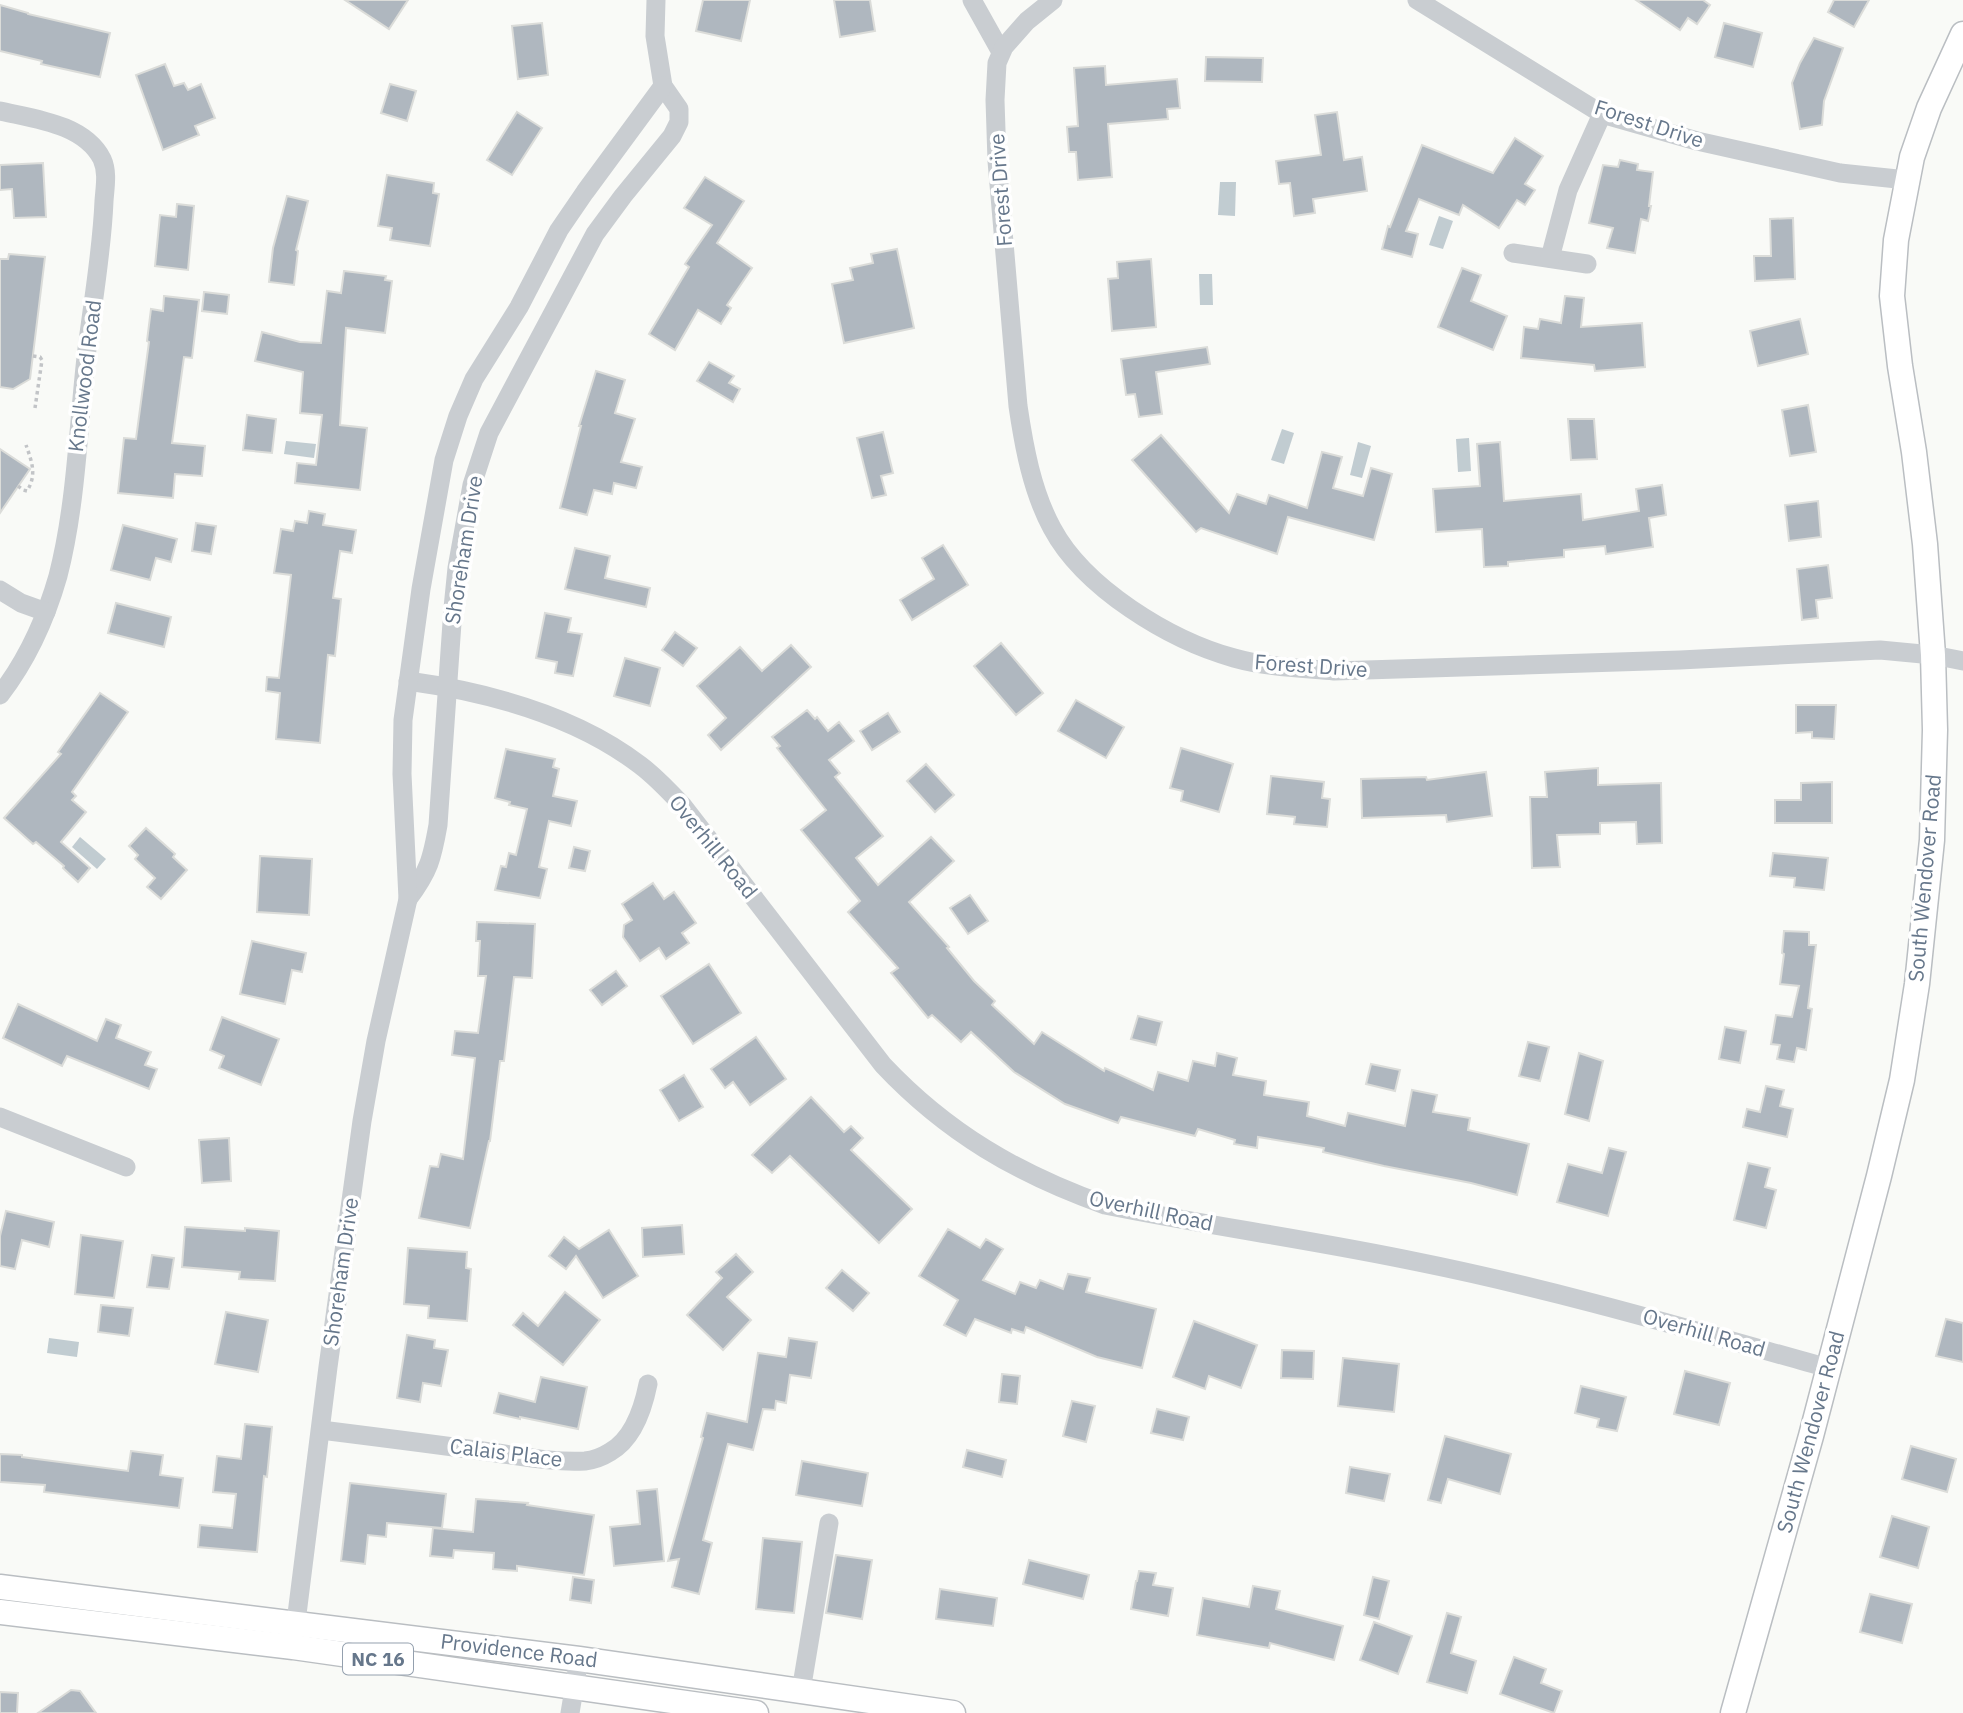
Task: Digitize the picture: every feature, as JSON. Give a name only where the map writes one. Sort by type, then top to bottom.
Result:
[{"type":"main road","name":"South Wendover Road","points":[[1733,1713],[1863,1238],[1896,1105],[1917,984],[1932,840],[1935,730],[1933,655],[1925,544],[1892,296],[1896,240],[1912,157],[1929,108],[1963,34]]},
{"type":"main road","name":"Providence Road","points":[[0,1587],[294,1635],[574,1686],[755,1713]]},
{"type":"main road","name":"Providence Road","points":[[0,1612],[579,1658],[953,1713]]},
{"type":"street","points":[[656,0],[655,36],[662,81]]},
{"type":"street","points":[[972,0],[1002,52]]},
{"type":"street","name":"Forest Drive","points":[[1053,0],[1027,21],[1002,52],[997,63],[995,100],[998,173],[1018,406],[1030,468],[1052,528],[1072,558],[1115,598],[1175,635],[1232,657],[1284,667],[1334,671],[1680,660],[1880,650],[1963,661]]},
{"type":"street","name":"Forest Drive","points":[[1417,0],[1602,114],[1697,141],[1840,173],[1907,180]]},
{"type":"street","name":"Shoreham Drive","points":[[294,1635],[364,1108],[376,1041],[408,900],[402,765],[403,720],[430,530],[444,460],[458,416],[474,379],[519,307],[559,230],[662,81],[679,109],[679,122],[672,136],[622,195],[595,234],[495,421],[479,461],[457,568],[438,825],[432,858],[423,878],[408,900]]},
{"type":"street","name":"Knollwood Road","points":[[0,111],[56,125],[76,133],[97,150],[106,174],[103,231],[64,547],[46,611],[25,658],[0,695]]},
{"type":"street","points":[[1550,258],[1568,190],[1602,114]]},
{"type":"street","points":[[1513,253],[1587,264]]},
{"type":"street","points":[[0,590],[21,603],[46,611]]},
{"type":"street","name":"Overhill Road","points":[[408,681],[492,698],[562,720],[619,751],[648,771],[683,806],[883,1065],[951,1126],[983,1149],[1027,1173],[1105,1205],[1416,1261],[1490,1277],[1828,1368]]},
{"type":"street","points":[[0,1117],[126,1167]]},
{"type":"street","name":"Calais Place","points":[[321,1430],[514,1455],[584,1461],[613,1451],[626,1437],[637,1420],[648,1384]]},
{"type":"street","points":[[801,1691],[829,1523]]},
{"type":"street","points":[[570,1713],[579,1658]]},
{"type":"path","points":[[33,356],[42,359],[35,408]]},
{"type":"path","points":[[18,486],[27,491],[33,475],[26,445]]},
{"type":"shaded area","points":[[1220,182],[1236,182],[1235,216],[1218,215]]},
{"type":"shaded area","points":[[1439,216],[1453,221],[1443,249],[1429,245]]},
{"type":"shaded area","points":[[1199,274],[1212,274],[1213,305],[1200,305]]},
{"type":"shaded area","points":[[1282,429],[1294,433],[1284,464],[1271,460]]},
{"type":"shaded area","points":[[1469,438],[1471,471],[1458,472],[1456,439]]},
{"type":"shaded area","points":[[286,441],[316,444],[314,458],[284,454]]},
{"type":"shaded area","points":[[1358,442],[1371,446],[1362,478],[1350,475]]},
{"type":"shaded area","points":[[80,837],[106,859],[97,869],[72,847]]},
{"type":"shaded area","points":[[49,1338],[79,1342],[77,1357],[47,1353]]},
{"type":"building","points":[[345,0],[408,0],[389,29]]},
{"type":"building","points":[[703,0],[750,0],[741,41],[696,31]]},
{"type":"building","points":[[834,0],[870,0],[875,31],[840,37]]},
{"type":"building","points":[[1636,0],[1703,0],[1710,5],[1697,24],[1688,18],[1680,30]]},
{"type":"building","points":[[1834,0],[1869,0],[1854,27],[1828,12]]},
{"type":"building","points":[[0,5],[110,33],[100,77],[41,64],[42,61],[0,51]]},
{"type":"building","points":[[542,23],[548,75],[518,79],[512,26]]},
{"type":"building","points":[[1724,23],[1762,33],[1753,67],[1715,57]]},
{"type":"building","points":[[1814,38],[1843,48],[1824,101],[1822,125],[1800,129],[1792,83]]},
{"type":"building","points":[[1206,57],[1263,58],[1262,82],[1205,81]]},
{"type":"building","points":[[165,64],[174,86],[184,83],[188,90],[201,84],[215,118],[195,126],[199,135],[163,150],[136,75]]},
{"type":"building","points":[[1105,66],[1106,85],[1177,79],[1180,108],[1167,109],[1168,119],[1108,124],[1112,177],[1078,180],[1076,152],[1069,152],[1067,127],[1078,126],[1074,68]]},
{"type":"building","points":[[390,84],[416,91],[407,121],[381,113]]},
{"type":"building","points":[[517,112],[542,128],[512,175],[487,160]]},
{"type":"building","points":[[1337,112],[1344,160],[1362,157],[1367,191],[1313,199],[1315,213],[1294,216],[1290,183],[1279,184],[1276,161],[1321,155],[1315,115]]},
{"type":"building","points":[[1515,138],[1543,156],[1525,184],[1535,190],[1525,205],[1517,200],[1499,228],[1463,205],[1459,215],[1419,199],[1406,231],[1418,234],[1412,257],[1382,249],[1388,226],[1390,227],[1422,145],[1493,173]]},
{"type":"building","points":[[1620,160],[1638,164],[1637,170],[1653,172],[1648,221],[1641,219],[1635,253],[1607,248],[1613,228],[1589,223],[1603,165],[1618,167]]},
{"type":"building","points":[[43,163],[46,217],[14,218],[12,189],[0,190],[0,165]]},
{"type":"building","points":[[387,175],[434,183],[433,193],[439,194],[430,246],[390,240],[392,228],[378,226]]},
{"type":"building","points":[[705,177],[744,201],[717,243],[752,268],[727,305],[731,308],[721,324],[698,310],[675,350],[649,334],[689,267],[685,264],[712,225],[684,208]]},
{"type":"building","points":[[287,196],[308,201],[296,250],[294,285],[269,282],[273,248]]},
{"type":"building","points":[[177,204],[194,206],[188,270],[155,266],[160,215],[176,217]]},
{"type":"building","points":[[1793,218],[1795,279],[1755,281],[1754,256],[1771,256],[1770,219]]},
{"type":"building","points":[[897,249],[914,328],[844,343],[832,284],[853,280],[850,268],[873,263],[871,254]]},
{"type":"building","points":[[9,254],[45,257],[30,379],[13,389],[0,387],[0,259],[8,259]]},
{"type":"building","points":[[1151,259],[1156,327],[1112,331],[1108,279],[1118,278],[1117,262]]},
{"type":"building","points":[[1462,268],[1481,275],[1471,301],[1507,316],[1493,350],[1438,327]]},
{"type":"building","points":[[344,271],[386,276],[385,280],[392,281],[385,333],[346,328],[340,425],[367,428],[360,490],[295,483],[297,463],[316,465],[322,415],[300,413],[303,372],[255,361],[262,332],[300,342],[321,343],[327,291],[341,293]]},
{"type":"building","points":[[204,292],[229,295],[227,314],[202,311]]},
{"type":"building","points":[[164,296],[199,300],[192,358],[184,357],[172,443],[205,446],[202,476],[175,474],[173,498],[118,493],[124,438],[136,439],[151,309],[163,311]]},
{"type":"building","points":[[1565,296],[1584,298],[1581,327],[1642,323],[1645,367],[1595,371],[1594,365],[1521,358],[1524,327],[1538,329],[1540,319],[1561,323]]},
{"type":"building","points":[[1800,319],[1808,354],[1758,366],[1750,331]]},
{"type":"building","points":[[1207,347],[1210,364],[1156,372],[1162,414],[1139,417],[1135,394],[1126,395],[1121,359]]},
{"type":"building","points":[[709,362],[734,376],[729,383],[740,389],[733,402],[697,381]]},
{"type":"building","points":[[596,371],[625,380],[615,413],[635,419],[621,462],[642,467],[636,488],[614,483],[612,494],[594,490],[587,515],[560,508],[579,426]]},
{"type":"building","points":[[1808,405],[1816,452],[1790,456],[1782,410]]},
{"type":"building","points":[[247,415],[276,419],[272,453],[243,450]]},
{"type":"building","points":[[1568,419],[1594,419],[1597,459],[1571,460]]},
{"type":"building","points":[[883,432],[893,473],[881,476],[886,495],[872,498],[857,438]]},
{"type":"building","points":[[1161,435],[1229,513],[1237,494],[1266,504],[1269,495],[1307,508],[1322,452],[1342,457],[1333,488],[1363,496],[1371,468],[1392,474],[1374,540],[1288,517],[1277,554],[1201,528],[1196,532],[1132,460]]},
{"type":"building","points":[[1500,442],[1504,501],[1581,494],[1583,520],[1639,511],[1636,489],[1662,485],[1666,515],[1649,518],[1653,547],[1606,554],[1605,546],[1564,550],[1564,557],[1484,567],[1482,529],[1436,532],[1433,489],[1480,486],[1477,444]]},
{"type":"building","points":[[0,449],[30,469],[0,513]]},
{"type":"building","points":[[1818,501],[1821,537],[1789,541],[1785,505]]},
{"type":"building","points":[[309,511],[325,514],[323,525],[356,530],[352,553],[340,551],[333,598],[341,599],[335,656],[328,655],[320,743],[276,739],[280,693],[266,691],[267,677],[279,678],[291,575],[274,573],[281,529],[293,531],[295,521],[307,523]]},
{"type":"building","points":[[196,523],[216,526],[211,554],[192,551]]},
{"type":"building","points":[[123,525],[177,539],[171,562],[156,558],[150,580],[111,570]]},
{"type":"building","points":[[943,545],[968,585],[912,620],[900,600],[934,579],[922,558]]},
{"type":"building","points":[[575,548],[610,556],[605,578],[650,588],[646,607],[565,589]]},
{"type":"building","points":[[1828,565],[1832,598],[1816,600],[1818,618],[1802,620],[1797,569]]},
{"type":"building","points":[[116,603],[171,617],[164,647],[108,633]]},
{"type":"building","points":[[545,613],[571,618],[568,632],[582,634],[573,676],[555,673],[557,662],[536,658]]},
{"type":"building","points":[[675,632],[697,648],[683,666],[662,650]]},
{"type":"building","points":[[1001,643],[1043,693],[1016,715],[974,666]]},
{"type":"building","points":[[791,645],[811,667],[721,750],[708,735],[726,718],[697,686],[740,647],[762,671]]},
{"type":"building","points":[[625,658],[660,668],[650,706],[614,696]]},
{"type":"building","points":[[100,693],[128,712],[72,792],[76,796],[72,800],[86,812],[61,842],[90,868],[78,882],[64,866],[36,842],[33,844],[4,818],[61,754],[58,752]]},
{"type":"building","points":[[1076,700],[1124,727],[1106,758],[1058,731]]},
{"type":"building","points":[[1796,705],[1836,705],[1834,739],[1812,738],[1812,732],[1796,733]]},
{"type":"building","points":[[807,710],[815,719],[817,717],[828,731],[839,722],[854,741],[829,760],[840,773],[835,777],[883,836],[856,858],[878,885],[931,837],[954,861],[909,902],[949,947],[947,948],[974,981],[995,1001],[992,1005],[1034,1044],[1042,1032],[1104,1071],[1105,1068],[1153,1090],[1158,1072],[1188,1081],[1193,1061],[1215,1066],[1217,1053],[1237,1058],[1233,1075],[1266,1081],[1264,1095],[1309,1102],[1307,1116],[1345,1126],[1348,1113],[1405,1126],[1412,1090],[1437,1095],[1433,1112],[1470,1118],[1468,1130],[1529,1144],[1517,1195],[1323,1152],[1324,1148],[1258,1137],[1257,1148],[1234,1144],[1235,1140],[1198,1129],[1195,1136],[1121,1117],[1118,1123],[1065,1104],[1014,1072],[971,1032],[961,1042],[932,1015],[928,1018],[891,973],[898,968],[848,912],[860,901],[801,830],[826,810],[777,748],[780,746],[772,737]]},
{"type":"building","points":[[888,713],[900,732],[872,750],[860,731]]},
{"type":"building","points":[[1181,748],[1233,764],[1219,812],[1181,801],[1183,791],[1170,788]]},
{"type":"building","points":[[506,749],[555,759],[553,767],[559,769],[553,796],[577,801],[571,826],[549,821],[539,867],[547,869],[540,898],[495,890],[501,866],[506,867],[509,853],[516,855],[527,809],[495,798]]},
{"type":"building","points":[[926,764],[954,795],[935,812],[907,781]]},
{"type":"building","points":[[1598,768],[1598,785],[1661,783],[1662,843],[1637,844],[1636,822],[1600,823],[1600,834],[1557,835],[1560,867],[1532,868],[1530,797],[1547,797],[1545,772]]},
{"type":"building","points":[[1486,772],[1492,816],[1447,822],[1446,815],[1362,818],[1361,779],[1426,777],[1427,780]]},
{"type":"building","points":[[1271,776],[1324,782],[1322,798],[1330,799],[1327,827],[1294,824],[1295,817],[1267,814]]},
{"type":"building","points":[[1832,782],[1832,823],[1775,823],[1775,800],[1801,800],[1801,783]]},
{"type":"building","points":[[146,828],[175,854],[173,857],[187,870],[161,899],[147,887],[155,878],[135,859],[138,855],[129,846]]},
{"type":"building","points":[[574,847],[590,851],[585,871],[569,868]]},
{"type":"building","points":[[1773,853],[1828,858],[1824,890],[1794,887],[1795,878],[1770,876]]},
{"type":"building","points":[[260,856],[312,859],[309,915],[257,912]]},
{"type":"building","points":[[653,883],[664,899],[674,892],[696,923],[682,933],[689,943],[666,959],[659,948],[640,961],[623,937],[624,925],[632,920],[622,904]]},
{"type":"building","points":[[970,895],[988,921],[968,934],[950,908]]},
{"type":"building","points":[[477,922],[535,924],[532,978],[514,977],[504,1061],[500,1061],[490,1141],[470,1228],[419,1218],[430,1166],[438,1167],[441,1154],[463,1159],[475,1058],[452,1055],[455,1031],[478,1033],[486,976],[478,976],[480,941],[476,941]]},
{"type":"building","points":[[1784,931],[1809,932],[1809,945],[1816,945],[1806,1050],[1797,1048],[1794,1062],[1777,1059],[1780,1045],[1771,1044],[1776,1015],[1792,1017],[1799,986],[1780,984]]},
{"type":"building","points":[[252,941],[306,953],[302,972],[292,970],[285,1004],[240,994]]},
{"type":"building","points":[[709,964],[741,1013],[693,1044],[661,996]]},
{"type":"building","points":[[616,971],[627,986],[602,1005],[590,990]]},
{"type":"building","points":[[18,1004],[97,1041],[106,1019],[121,1025],[116,1038],[151,1052],[145,1065],[157,1069],[149,1089],[67,1056],[62,1066],[3,1038]]},
{"type":"building","points":[[1138,1016],[1162,1022],[1156,1045],[1131,1039]]},
{"type":"building","points":[[222,1017],[279,1039],[261,1085],[219,1068],[224,1056],[210,1050]]},
{"type":"building","points":[[1725,1027],[1746,1031],[1740,1063],[1719,1059]]},
{"type":"building","points":[[756,1037],[786,1079],[750,1105],[733,1082],[725,1088],[711,1069]]},
{"type":"building","points":[[1528,1042],[1549,1047],[1540,1081],[1519,1076]]},
{"type":"building","points":[[1579,1053],[1603,1061],[1589,1121],[1565,1114]]},
{"type":"building","points":[[1371,1064],[1400,1070],[1395,1091],[1366,1084]]},
{"type":"building","points":[[684,1075],[703,1107],[679,1121],[660,1090]]},
{"type":"building","points":[[1766,1086],[1784,1090],[1780,1106],[1793,1109],[1787,1137],[1743,1127],[1747,1109],[1760,1112]]},
{"type":"building","points":[[811,1097],[844,1132],[851,1126],[863,1138],[851,1150],[912,1209],[879,1243],[790,1156],[772,1173],[752,1155]]},
{"type":"building","points":[[229,1138],[231,1181],[202,1183],[199,1140]]},
{"type":"building","points":[[1609,1148],[1626,1152],[1608,1216],[1557,1202],[1568,1164],[1602,1173]]},
{"type":"building","points":[[1748,1163],[1770,1168],[1765,1187],[1776,1190],[1766,1228],[1734,1220]]},
{"type":"building","points":[[6,1211],[54,1222],[49,1247],[22,1240],[15,1269],[0,1266],[0,1236]]},
{"type":"building","points":[[682,1225],[684,1254],[643,1257],[642,1228]]},
{"type":"building","points":[[185,1227],[279,1231],[275,1281],[239,1279],[240,1272],[182,1267]]},
{"type":"building","points":[[948,1229],[980,1248],[986,1239],[1003,1249],[983,1280],[1015,1294],[1020,1282],[1036,1288],[1040,1280],[1063,1289],[1068,1274],[1090,1278],[1086,1292],[1156,1309],[1142,1368],[1097,1357],[1026,1327],[1024,1333],[1012,1329],[1011,1333],[975,1319],[966,1336],[944,1325],[958,1300],[919,1276]]},
{"type":"building","points":[[609,1230],[638,1276],[603,1298],[576,1256],[566,1269],[549,1256],[564,1237],[579,1249]]},
{"type":"building","points":[[81,1235],[123,1241],[114,1298],[75,1294]]},
{"type":"building","points":[[408,1248],[467,1252],[466,1268],[471,1269],[467,1321],[428,1318],[429,1306],[404,1304]]},
{"type":"building","points":[[736,1254],[753,1272],[727,1297],[751,1320],[723,1350],[687,1315],[722,1278],[716,1272]]},
{"type":"building","points":[[152,1255],[174,1258],[169,1289],[147,1287]]},
{"type":"building","points":[[842,1270],[869,1293],[853,1311],[826,1288]]},
{"type":"building","points":[[565,1292],[600,1320],[563,1365],[513,1325],[523,1313],[538,1326]]},
{"type":"building","points":[[101,1305],[133,1308],[129,1336],[98,1332]]},
{"type":"building","points":[[226,1312],[268,1320],[258,1372],[215,1364]]},
{"type":"building","points":[[1946,1319],[1963,1323],[1963,1362],[1936,1356]]},
{"type":"building","points":[[1194,1321],[1257,1345],[1241,1388],[1209,1376],[1205,1389],[1173,1377]]},
{"type":"building","points":[[407,1335],[435,1340],[434,1348],[448,1350],[441,1386],[423,1383],[420,1402],[397,1398]]},
{"type":"building","points":[[789,1338],[817,1342],[811,1378],[790,1375],[786,1403],[776,1401],[775,1410],[763,1409],[753,1450],[728,1444],[703,1540],[712,1543],[699,1594],[672,1587],[679,1559],[668,1561],[703,1438],[701,1437],[707,1413],[747,1422],[758,1353],[786,1357]]},
{"type":"building","points":[[1282,1350],[1314,1351],[1313,1379],[1281,1378]]},
{"type":"building","points":[[1343,1358],[1399,1364],[1394,1412],[1338,1406]]},
{"type":"building","points":[[1685,1371],[1730,1383],[1719,1425],[1674,1414]]},
{"type":"building","points":[[1002,1374],[1020,1376],[1017,1404],[999,1402]]},
{"type":"building","points":[[541,1377],[587,1387],[578,1429],[494,1413],[499,1393],[535,1402]]},
{"type":"building","points":[[1581,1386],[1626,1397],[1617,1431],[1597,1427],[1599,1419],[1575,1413]]},
{"type":"building","points":[[1072,1401],[1095,1406],[1086,1442],[1063,1436]]},
{"type":"building","points":[[1157,1409],[1189,1417],[1183,1440],[1151,1433]]},
{"type":"building","points":[[245,1424],[272,1427],[267,1477],[264,1476],[257,1552],[198,1547],[200,1525],[232,1528],[236,1494],[213,1492],[217,1456],[241,1459]]},
{"type":"building","points":[[1445,1436],[1511,1454],[1500,1494],[1448,1479],[1441,1503],[1428,1500]]},
{"type":"building","points":[[1911,1446],[1956,1459],[1947,1492],[1902,1479]]},
{"type":"building","points":[[967,1450],[1006,1460],[1002,1477],[963,1467]]},
{"type":"building","points":[[131,1451],[163,1455],[160,1475],[183,1478],[179,1508],[44,1492],[45,1485],[0,1482],[0,1454],[128,1471]]},
{"type":"building","points":[[802,1461],[868,1473],[862,1506],[796,1495]]},
{"type":"building","points":[[1350,1467],[1390,1474],[1384,1501],[1346,1493]]},
{"type":"building","points":[[350,1483],[446,1494],[442,1528],[387,1523],[386,1537],[368,1535],[365,1564],[341,1561]]},
{"type":"building","points":[[657,1489],[664,1561],[614,1566],[610,1527],[640,1524],[637,1491]]},
{"type":"building","points":[[476,1499],[528,1503],[527,1505],[594,1515],[584,1575],[517,1566],[517,1571],[493,1569],[494,1553],[454,1550],[453,1558],[430,1556],[433,1528],[473,1532]]},
{"type":"building","points":[[1892,1516],[1929,1527],[1918,1568],[1880,1557]]},
{"type":"building","points":[[763,1538],[802,1542],[794,1613],[756,1609]]},
{"type":"building","points":[[836,1555],[872,1560],[862,1619],[826,1613]]},
{"type":"building","points":[[1029,1560],[1089,1575],[1083,1599],[1023,1584]]},
{"type":"building","points":[[1139,1571],[1156,1573],[1153,1585],[1173,1588],[1168,1616],[1131,1609]]},
{"type":"building","points":[[573,1577],[594,1580],[591,1603],[570,1600]]},
{"type":"building","points":[[1373,1577],[1389,1581],[1379,1619],[1364,1615]]},
{"type":"building","points":[[1253,1586],[1280,1591],[1276,1609],[1343,1626],[1334,1660],[1270,1643],[1269,1648],[1197,1635],[1203,1598],[1249,1607]]},
{"type":"building","points":[[940,1589],[997,1598],[993,1626],[936,1619]]},
{"type":"building","points":[[1870,1594],[1912,1604],[1902,1643],[1860,1632]]},
{"type":"building","points":[[1447,1613],[1461,1617],[1451,1653],[1476,1661],[1467,1693],[1427,1682]]},
{"type":"building","points":[[1374,1622],[1412,1636],[1398,1674],[1360,1660]]},
{"type":"building","points":[[1514,1657],[1546,1669],[1541,1683],[1562,1691],[1554,1713],[1500,1694]]},
{"type":"building","points":[[71,1690],[80,1691],[96,1713],[38,1713]]},
{"type":"building","points":[[0,1692],[18,1693],[17,1713],[0,1713]]}]
